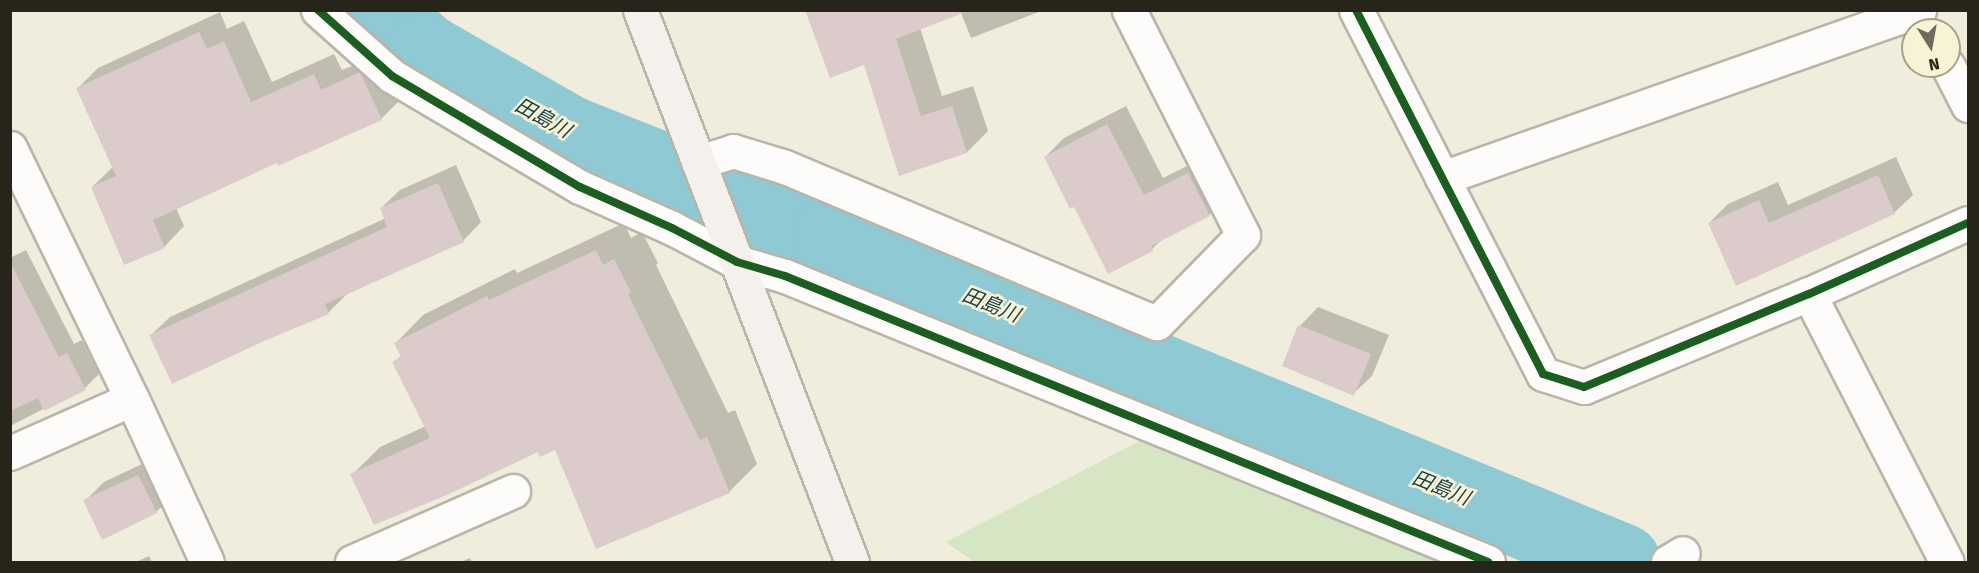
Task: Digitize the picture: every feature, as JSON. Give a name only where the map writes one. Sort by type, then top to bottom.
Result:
[{"type":"street","points":[[318,10],[392,76],[580,187],[672,228],[737,262],[785,276],[1488,562]]},
{"type":"street","points":[[640,10],[852,562]]},
{"type":"street","points":[[698,162],[733,151],[785,167],[1156,323],[1243,235],[1129,10]]},
{"type":"street","points":[[1356,10],[1543,374],[1584,387],[1809,294],[1968,224]]},
{"type":"street","points":[[1442,178],[1919,10]]},
{"type":"street","points":[[1954,78],[1968,105]]},
{"type":"street","points":[[10,148],[132,399],[207,562]]},
{"type":"street","points":[[1809,294],[1947,562]]},
{"type":"street","points":[[10,453],[132,399]]},
{"type":"street","points":[[352,562],[513,491]]},
{"type":"green space","points":[[1151,435],[1473,562],[974,562],[946,542]]},
{"type":"building","points":[[805,10],[963,10],[963,13],[896,39],[921,116],[952,106],[967,153],[899,176],[864,65],[830,78]]},
{"type":"building","points":[[199,32],[207,49],[224,41],[251,102],[314,74],[321,90],[360,72],[382,120],[278,166],[277,163],[153,220],[165,248],[124,265],[91,187],[116,176],[76,88]]},
{"type":"building","points":[[1107,124],[1144,195],[1188,173],[1210,216],[1151,246],[1153,251],[1108,274],[1074,207],[1070,209],[1044,157]]},
{"type":"building","points":[[1878,175],[1895,214],[1736,286],[1708,223],[1759,200],[1769,223]]},
{"type":"building","points":[[438,183],[464,242],[325,304],[329,314],[264,341],[172,384],[149,335],[387,227],[380,208]]},
{"type":"building","points":[[596,250],[603,265],[614,259],[631,292],[628,294],[700,440],[707,437],[730,493],[596,549],[555,450],[540,457],[538,452],[447,495],[374,525],[350,474],[430,438],[392,362],[401,357],[394,343],[487,296],[489,300]]},
{"type":"building","points":[[10,262],[59,357],[67,353],[86,390],[44,411],[38,398],[10,411]]},
{"type":"building","points":[[1298,325],[1371,354],[1354,396],[1282,366]]},
{"type":"building","points":[[138,475],[157,513],[102,540],[83,500]]},
{"type":"waterway","name":"田島川","points":[[379,10],[425,51],[568,133],[831,237],[1623,562]]},
{"type":"cycle path","points":[[318,10],[392,76],[580,187],[672,228],[737,262],[785,276],[1488,562]]},
{"type":"cycle path","points":[[1356,10],[1543,374],[1584,387],[1809,294],[1968,223]]}]
